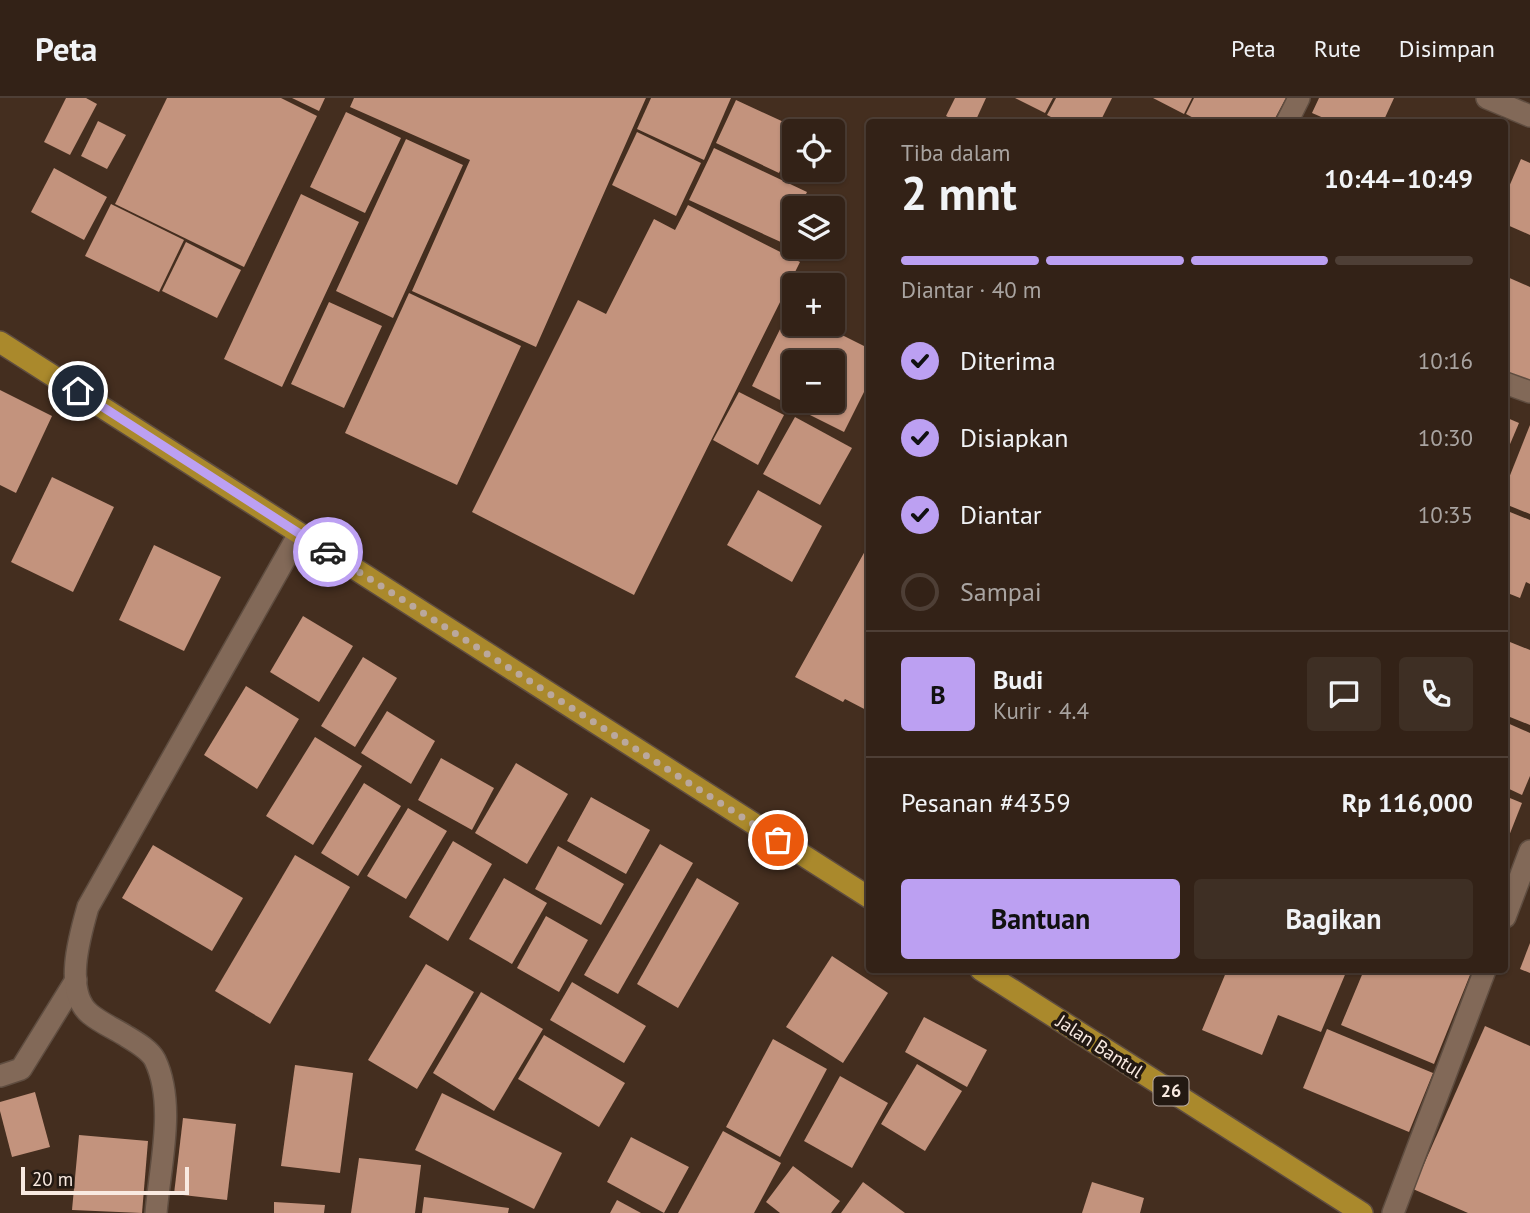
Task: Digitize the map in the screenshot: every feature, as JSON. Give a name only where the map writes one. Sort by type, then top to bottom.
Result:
[{"type":"main road","points":[[0,342],[866,895]]},
{"type":"main road","name":"Jalan Bantul","points":[[986,973],[1362,1213]]},
{"type":"street","points":[[1288,119],[1299,98]]},
{"type":"street","points":[[1487,98],[1530,116]]},
{"type":"street","points":[[1508,384],[1530,392]]},
{"type":"street","points":[[156,1213],[166,1104],[163,1079],[153,1056],[88,1013],[79,996],[76,981],[80,937],[88,907],[299,534]]},
{"type":"street","points":[[1508,909],[1530,851]]},
{"type":"street","points":[[1393,1213],[1484,973]]},
{"type":"street","points":[[0,1076],[21,1069],[76,981]]},
{"type":"building","points":[[66,98],[86,98],[97,104],[70,155],[44,142]]},
{"type":"building","points":[[167,98],[281,98],[317,116],[244,267],[115,204]]},
{"type":"building","points":[[292,98],[325,98],[319,111]]},
{"type":"building","points":[[354,98],[646,98],[536,347],[412,291],[470,160],[350,107]]},
{"type":"building","points":[[651,98],[731,98],[704,160],[637,129]]},
{"type":"building","points":[[955,98],[986,98],[976,119],[952,119],[946,116]]},
{"type":"building","points":[[1015,98],[1053,98],[1045,113]]},
{"type":"building","points":[[1056,98],[1112,98],[1102,119],[1055,119],[1047,115]]},
{"type":"building","points":[[1153,98],[1192,98],[1184,114]]},
{"type":"building","points":[[1194,98],[1286,98],[1275,119],[1195,119],[1186,114]]},
{"type":"building","points":[[1319,98],[1394,98],[1384,119],[1326,119],[1312,113]]},
{"type":"building","points":[[736,100],[782,121],[782,166],[779,173],[716,143]]},
{"type":"building","points":[[346,112],[401,138],[365,213],[310,187]]},
{"type":"building","points":[[98,121],[126,135],[107,169],[81,156]]},
{"type":"building","points":[[637,132],[701,163],[676,216],[612,185]]},
{"type":"building","points":[[406,139],[463,165],[393,318],[336,291]]},
{"type":"building","points":[[714,148],[807,192],[805,196],[782,196],[782,243],[689,200]]},
{"type":"building","points":[[1521,159],[1530,163],[1530,235],[1508,225],[1508,189]]},
{"type":"building","points":[[54,168],[107,197],[84,240],[31,212]]},
{"type":"building","points":[[301,194],[359,222],[282,387],[224,359]]},
{"type":"building","points":[[111,204],[184,240],[159,292],[85,256]]},
{"type":"building","points":[[688,205],[782,253],[782,259],[800,262],[795,273],[782,273],[782,298],[634,595],[472,512],[578,300],[606,314],[654,219],[675,230]]},
{"type":"building","points":[[186,242],[241,270],[217,318],[162,291]]},
{"type":"building","points":[[1508,277],[1530,287],[1530,382],[1508,372]]},
{"type":"building","points":[[409,293],[521,346],[457,485],[345,433]]},
{"type":"building","points":[[329,302],[382,326],[344,408],[291,384]]},
{"type":"building","points":[[782,325],[782,336],[844,336],[866,347],[866,388],[844,432],[806,413],[845,413],[845,350],[782,350],[782,401],[752,386]]},
{"type":"building","points":[[0,390],[52,416],[16,493],[0,485]]},
{"type":"building","points":[[739,392],[784,415],[758,465],[713,440]]},
{"type":"building","points":[[795,417],[852,448],[820,505],[763,474]]},
{"type":"building","points":[[1508,418],[1519,423],[1508,449]]},
{"type":"building","points":[[1530,425],[1530,514],[1508,505],[1508,480]]},
{"type":"building","points":[[52,477],[114,507],[73,592],[11,562]]},
{"type":"building","points":[[758,490],[822,526],[792,582],[727,545]]},
{"type":"building","points":[[1508,511],[1530,520],[1530,584],[1526,582],[1520,598],[1508,593]]},
{"type":"building","points":[[154,545],[221,577],[184,651],[119,620]]},
{"type":"building","points":[[866,549],[866,710],[845,699],[843,702],[795,677]]},
{"type":"building","points":[[303,616],[353,646],[319,702],[270,672]]},
{"type":"building","points":[[1508,641],[1530,650],[1530,725],[1508,716]]},
{"type":"building","points":[[363,657],[397,678],[355,747],[321,726]]},
{"type":"building","points":[[246,686],[299,719],[257,789],[204,755]]},
{"type":"building","points":[[387,711],[435,741],[411,784],[361,753]]},
{"type":"building","points":[[1508,723],[1530,733],[1530,776],[1522,795],[1508,788]]},
{"type":"building","points":[[315,737],[362,766],[313,845],[266,816]]},
{"type":"building","points":[[441,758],[494,788],[472,830],[418,800]]},
{"type":"building","points":[[516,763],[568,794],[527,864],[475,833]]},
{"type":"building","points":[[364,783],[401,806],[358,876],[321,853]]},
{"type":"building","points":[[591,797],[650,830],[626,874],[567,841]]},
{"type":"building","points":[[1508,797],[1522,803],[1508,838]]},
{"type":"building","points":[[408,808],[447,831],[406,899],[367,876]]},
{"type":"building","points":[[453,841],[492,864],[448,941],[409,917]]},
{"type":"building","points":[[660,844],[693,863],[618,994],[584,975]]},
{"type":"building","points":[[153,845],[243,898],[212,951],[122,898]]},
{"type":"building","points":[[558,846],[624,884],[601,925],[535,889]]},
{"type":"building","points":[[295,855],[350,887],[270,1024],[215,991]]},
{"type":"building","points":[[504,878],[547,903],[512,964],[469,939]]},
{"type":"building","points":[[697,878],[739,903],[678,1008],[637,984]]},
{"type":"building","points":[[546,916],[588,940],[559,992],[517,968]]},
{"type":"building","points":[[1530,943],[1530,973],[1520,969]]},
{"type":"building","points":[[832,956],[888,993],[843,1063],[786,1027]]},
{"type":"building","points":[[426,964],[474,992],[417,1089],[368,1060]]},
{"type":"building","points":[[1226,973],[1346,973],[1321,1032],[1278,1015],[1262,1055],[1202,1030]]},
{"type":"building","points":[[1363,973],[1471,973],[1434,1064],[1341,1025]]},
{"type":"building","points":[[572,982],[646,1026],[624,1063],[550,1020]]},
{"type":"building","points":[[481,992],[543,1029],[494,1111],[433,1073]]},
{"type":"building","points":[[924,1017],[987,1050],[967,1087],[905,1052]]},
{"type":"building","points":[[1485,1026],[1530,1046],[1530,1213],[1468,1213],[1413,1189]]},
{"type":"building","points":[[1327,1029],[1433,1073],[1409,1132],[1303,1088]]},
{"type":"building","points":[[544,1035],[625,1083],[599,1127],[518,1079]]},
{"type":"building","points":[[773,1039],[827,1069],[780,1157],[726,1127]]},
{"type":"building","points":[[917,1064],[962,1091],[925,1151],[881,1124]]},
{"type":"building","points":[[295,1065],[353,1073],[340,1173],[281,1166]]},
{"type":"building","points":[[840,1076],[888,1103],[852,1168],[804,1141]]},
{"type":"building","points":[[35,1092],[50,1147],[12,1157],[0,1102]]},
{"type":"building","points":[[442,1093],[562,1153],[534,1209],[415,1150]]},
{"type":"building","points":[[183,1118],[236,1124],[227,1200],[174,1194]]},
{"type":"building","points":[[723,1131],[781,1163],[754,1213],[678,1213]]},
{"type":"building","points":[[79,1135],[148,1141],[142,1213],[72,1210]]},
{"type":"building","points":[[631,1137],[689,1167],[664,1213],[607,1182]]},
{"type":"building","points":[[359,1158],[421,1165],[415,1213],[351,1213]]},
{"type":"building","points":[[793,1166],[840,1201],[831,1213],[780,1213],[766,1202]]},
{"type":"building","points":[[863,1182],[905,1213],[841,1213]]},
{"type":"building","points":[[1092,1182],[1144,1198],[1140,1213],[1082,1213]]},
{"type":"building","points":[[424,1197],[509,1208],[508,1213],[422,1213]]},
{"type":"building","points":[[617,1200],[641,1213],[610,1213]]},
{"type":"building","points":[[274,1202],[325,1205],[324,1213],[274,1213]]},
{"type":"way so far","points":[[328,552],[778,840]]},
{"type":"route","points":[[78,391],[328,552]]}]
